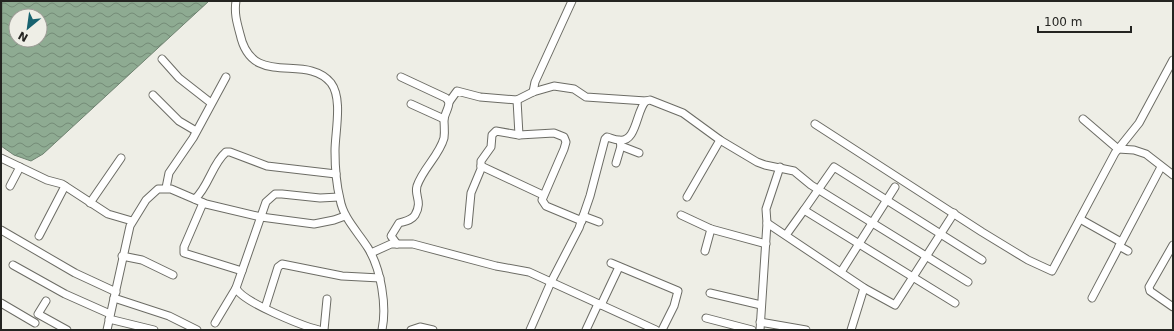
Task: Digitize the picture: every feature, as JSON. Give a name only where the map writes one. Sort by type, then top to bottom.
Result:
[{"type":"street","points":[[236,1],[236,20],[241,38],[246,51],[253,58],[262,65],[271,68],[300,69],[315,73],[326,79],[333,86],[337,104],[335,145],[336,174],[339,197],[345,216],[371,253],[380,278],[384,312],[382,330]]},
{"type":"street","points":[[533,92],[535,82],[572,1]]},
{"type":"street","points":[[162,60],[178,78],[211,103]]},
{"type":"street","points":[[814,124],[1028,260],[1052,270],[1118,149],[1139,123],[1173,60]]},
{"type":"street","points":[[166,188],[169,173],[196,131],[226,77]]},
{"type":"street","points":[[400,77],[446,98],[449,102]]},
{"type":"street","points":[[397,244],[391,236],[399,222],[410,220],[416,213],[419,202],[416,189],[425,170],[431,163],[443,140],[444,119],[449,102],[456,91],[480,97],[517,100],[533,92],[554,86],[574,89],[586,97],[655,101],[683,113],[720,140],[765,165],[794,171],[818,189],[968,282]]},
{"type":"street","points":[[153,95],[179,121],[196,131]]},
{"type":"street","points":[[517,100],[520,135]]},
{"type":"street","points":[[616,163],[620,143],[631,136],[639,112],[646,101]]},
{"type":"street","points":[[411,104],[444,119]]},
{"type":"street","points":[[1083,119],[1118,149],[1134,150],[1146,154],[1173,175]]},
{"type":"street","points":[[468,225],[471,193],[482,166],[482,158],[491,147],[492,132],[496,131],[520,135],[554,133],[562,135],[566,139],[564,149],[542,200],[546,206],[599,222]]},
{"type":"street","points":[[530,330],[582,218],[593,187],[603,142],[607,137],[639,153]]},
{"type":"street","points":[[687,198],[720,140]]},
{"type":"street","points":[[195,199],[203,190],[226,152],[230,152],[267,166],[336,174]]},
{"type":"street","points":[[1,158],[48,180],[65,186],[113,216],[132,221]]},
{"type":"street","points":[[90,203],[121,158]]},
{"type":"street","points":[[482,166],[543,196]]},
{"type":"street","points":[[10,186],[20,167]]},
{"type":"street","points":[[760,330],[766,244],[766,209],[780,167]]},
{"type":"street","points":[[786,235],[834,167],[982,260]]},
{"type":"street","points":[[1092,298],[1161,167]]},
{"type":"street","points":[[39,236],[65,186]]},
{"type":"street","points":[[842,272],[895,187]]},
{"type":"street","points":[[107,330],[122,256],[132,221],[152,193],[158,189],[166,188],[178,190],[203,203],[232,212],[261,217],[314,224],[345,216]]},
{"type":"street","points":[[215,323],[236,288],[266,202],[275,194],[320,198],[339,197]]},
{"type":"street","points":[[203,203],[184,247],[184,253],[242,271]]},
{"type":"street","points":[[804,210],[955,303]]},
{"type":"street","points":[[767,223],[864,288],[895,305],[954,214]]},
{"type":"street","points":[[681,215],[712,229],[766,244]]},
{"type":"street","points":[[1080,219],[1120,244],[1128,251]]},
{"type":"street","points":[[705,251],[712,229]]},
{"type":"street","points":[[1,230],[115,295],[169,316],[197,330]]},
{"type":"street","points":[[371,253],[397,244],[425,246],[444,253],[529,272],[656,330]]},
{"type":"street","points":[[1173,245],[1149,287],[1150,291],[1173,307]]},
{"type":"street","points":[[122,256],[146,261],[173,275]]},
{"type":"street","points":[[611,263],[678,291],[674,306],[662,330]]},
{"type":"street","points":[[264,308],[278,267],[282,264],[342,276],[380,278]]},
{"type":"street","points":[[12,265],[65,294],[110,316],[154,330]]},
{"type":"street","points":[[586,330],[619,267]]},
{"type":"street","points":[[236,288],[243,296],[264,308],[293,322],[319,330]]},
{"type":"street","points":[[851,330],[864,288]]},
{"type":"street","points":[[710,293],[761,305]]},
{"type":"street","points":[[324,330],[327,299]]},
{"type":"street","points":[[1,303],[33,327],[39,316],[38,314],[46,301]]},
{"type":"street","points":[[39,316],[67,330]]},
{"type":"street","points":[[706,318],[752,330]]},
{"type":"street","points":[[760,322],[806,330]]},
{"type":"street","points":[[411,330],[420,327],[433,330]]},
{"type":"water","points":[[2,1],[209,1],[43,154],[31,161],[14,155],[1,146]]}]
